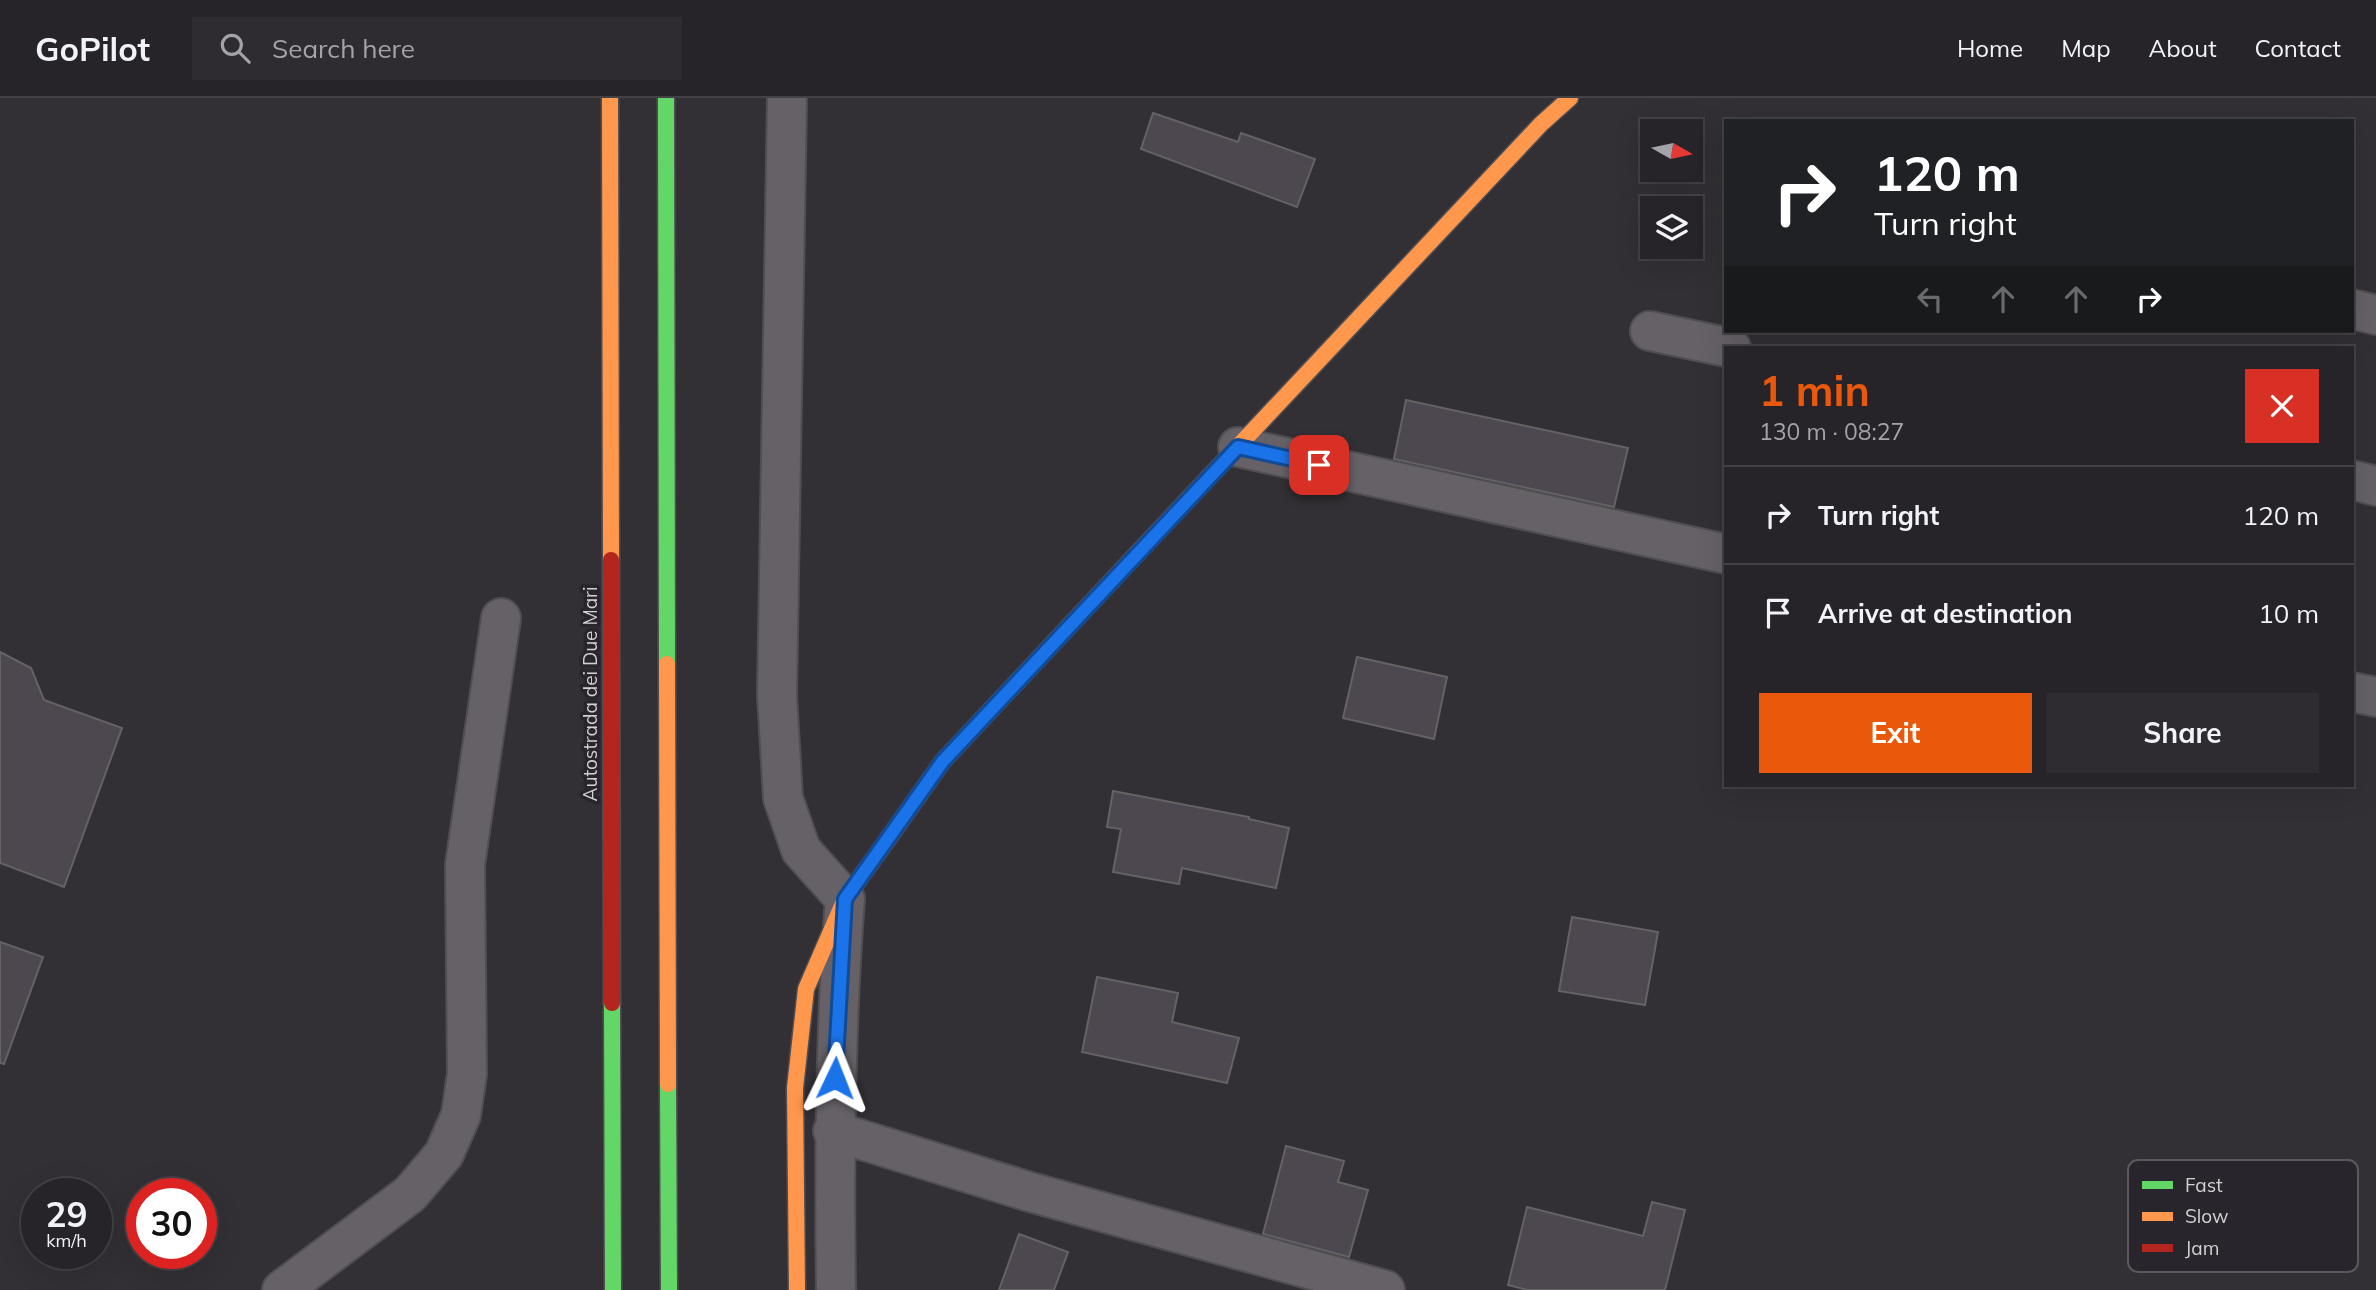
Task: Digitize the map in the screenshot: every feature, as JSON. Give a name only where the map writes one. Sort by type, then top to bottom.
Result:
[{"type":"main road","name":"Autostrada dei Due Mari","points":[[610,98],[613,1290]]},
{"type":"main road","points":[[666,98],[669,1290]]},
{"type":"main road","points":[[797,1290],[795,1088],[806,989],[845,899],[943,761],[1541,124],[1570,98]]},
{"type":"street","points":[[786,98],[776,695],[783,797],[801,850],[845,899],[837,999],[833,1131],[836,1290]]},
{"type":"street","points":[[2354,310],[2376,315]]},
{"type":"street","points":[[1650,331],[1724,347]]},
{"type":"street","points":[[1238,447],[1724,554]]},
{"type":"street","points":[[2354,480],[2376,485]]},
{"type":"street","points":[[282,1290],[410,1194],[444,1154],[461,1115],[467,1074],[465,866],[501,618]]},
{"type":"street","points":[[2354,692],[2376,697]]},
{"type":"street","points":[[833,1131],[1030,1192],[1385,1290]]},
{"type":"building","points":[[1153,113],[1238,142],[1241,133],[1315,159],[1297,207],[1141,149]]},
{"type":"building","points":[[1406,400],[1628,448],[1614,507],[1394,459]]},
{"type":"building","points":[[0,652],[31,668],[44,700],[122,728],[64,887],[0,863]]},
{"type":"building","points":[[1357,657],[1447,677],[1434,739],[1343,718]]},
{"type":"building","points":[[1113,791],[1249,817],[1289,828],[1276,888],[1182,868],[1179,884],[1113,872],[1121,829],[1107,827]]},
{"type":"building","points":[[1572,917],[1658,932],[1645,1005],[1559,991]]},
{"type":"building","points":[[0,942],[43,957],[4,1064],[0,1063]]},
{"type":"building","points":[[1097,977],[1178,993],[1172,1022],[1239,1038],[1227,1083],[1082,1052]]},
{"type":"building","points":[[1286,1146],[1344,1161],[1338,1182],[1368,1190],[1349,1257],[1263,1234]]},
{"type":"building","points":[[1652,1202],[1685,1210],[1665,1290],[1528,1290],[1508,1285],[1527,1207],[1643,1236]]},
{"type":"building","points":[[1019,1234],[1068,1252],[1054,1290],[999,1290]]},
{"type":"traffic: fast","points":[[666,98],[667,664]]},
{"type":"traffic: fast","points":[[612,1003],[613,1290]]},
{"type":"traffic: fast","points":[[668,1084],[669,1290]]},
{"type":"traffic: slow","points":[[610,98],[611,560]]},
{"type":"traffic: slow","points":[[1135,556],[1541,124],[1570,98]]},
{"type":"traffic: slow","points":[[667,664],[668,1084]]},
{"type":"traffic: slow","points":[[797,1290],[795,1088],[806,989],[845,899],[888,839]]},
{"type":"traffic: jam","points":[[888,839],[943,761],[1135,556]]},
{"type":"traffic: jam","points":[[611,560],[612,1003]]},
{"type":"route","points":[[835,1078],[837,999],[845,899],[943,761],[1238,447],[1319,465]]}]
